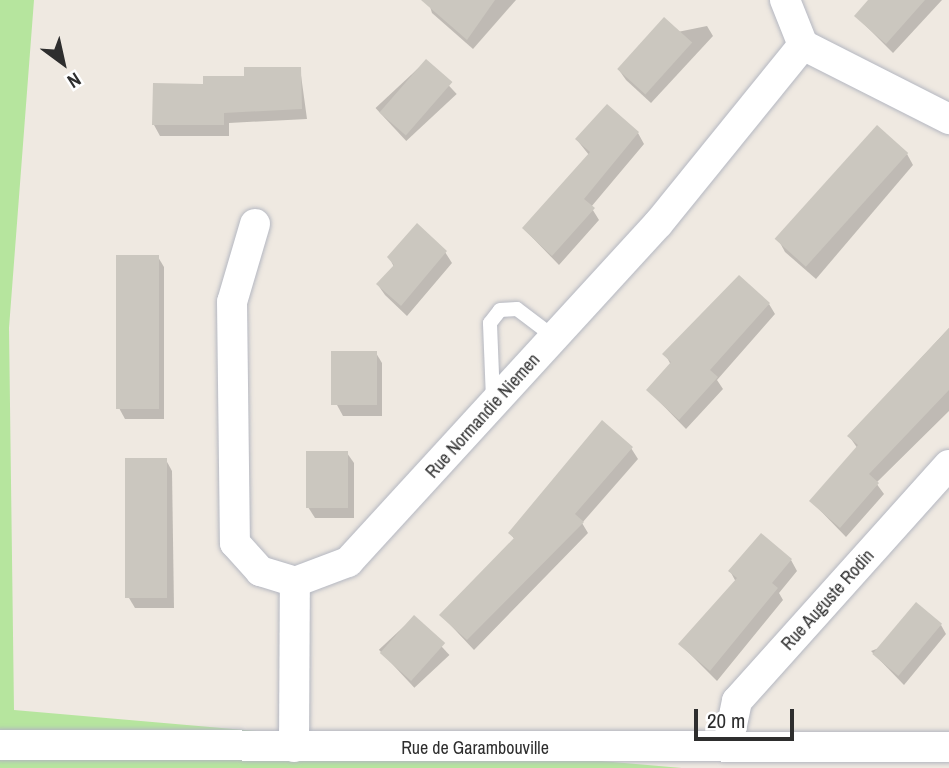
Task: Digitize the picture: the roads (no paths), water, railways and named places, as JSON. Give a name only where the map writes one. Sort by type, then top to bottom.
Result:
[{"type":"street","points":[[785,0],[803,45],[949,119]]},
{"type":"street","name":"Rue Normandie Niemen","points":[[295,583],[348,562],[658,224],[803,45]]},
{"type":"street","points":[[255,224],[232,302],[235,543],[260,571],[295,583],[294,747]]},
{"type":"street","name":"Rue Auguste Rodin","points":[[728,744],[737,701],[949,465]]},
{"type":"street","name":"Rue de Garambouville","points":[[0,745],[294,747],[728,744],[949,747]]},
{"type":"lane","points":[[493,405],[490,323],[500,310],[517,309],[554,337]]}]
